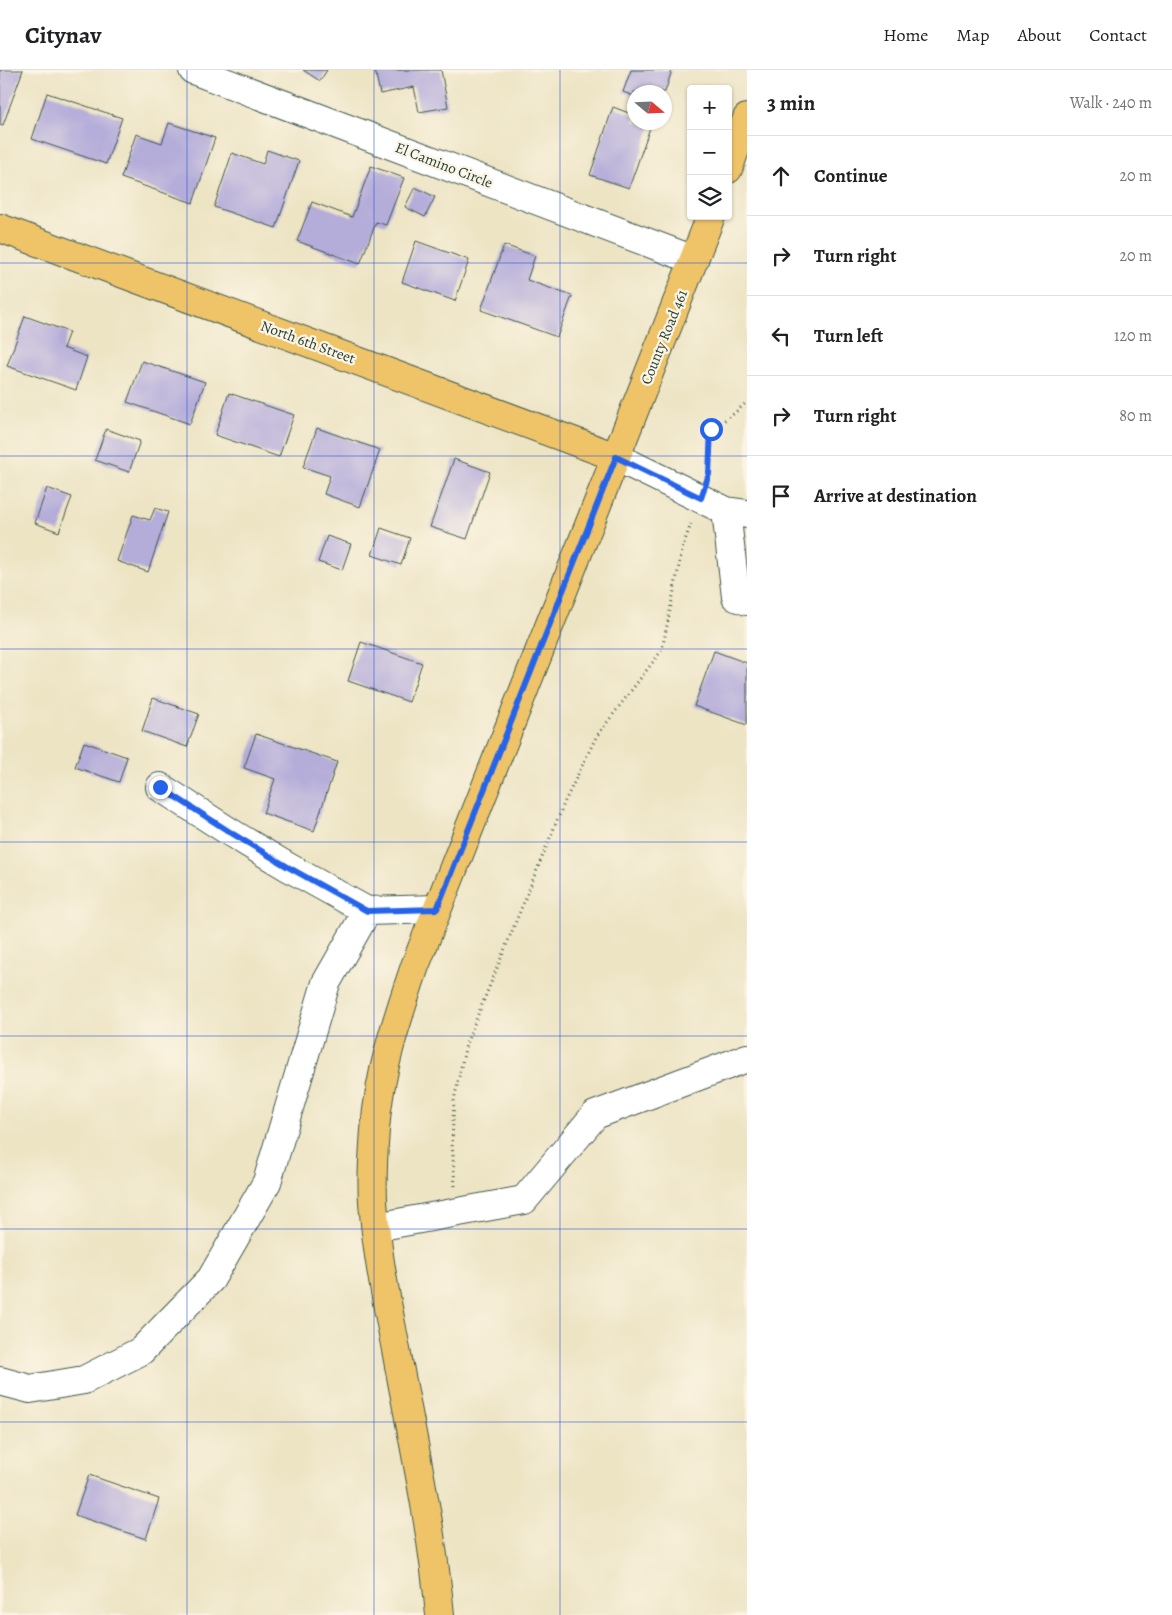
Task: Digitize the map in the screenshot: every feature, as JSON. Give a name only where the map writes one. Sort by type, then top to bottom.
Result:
[{"type":"main road","points":[[732,158],[747,118]]},
{"type":"main road","name":"County Road 461","points":[[440,1615],[430,1534],[380,1263],[374,1211],[373,1168],[380,1086],[389,1048],[415,966],[709,220]]},
{"type":"main road","name":"North 6th Street","points":[[0,228],[616,457]]},
{"type":"street","name":"El Camino Circle","points":[[193,70],[694,260]]},
{"type":"street","points":[[616,457],[736,513],[736,597],[747,601]]},
{"type":"street","points":[[160,787],[288,867],[367,911],[437,909]]},
{"type":"street","points":[[0,1381],[30,1389],[84,1380],[141,1351],[211,1279],[267,1182],[326,983],[367,911]]},
{"type":"street","points":[[376,1226],[524,1200],[595,1115],[747,1058]]},
{"type":"path","points":[[458,1212],[452,1143],[454,1100],[466,1044],[566,801],[596,737],[662,650],[683,546],[709,474],[711,429],[731,416],[747,402]]},
{"type":"building","points":[[0,70],[23,70],[3,125],[0,124]]},
{"type":"building","points":[[303,70],[327,70],[320,81]]},
{"type":"building","points":[[375,70],[441,70],[448,107],[419,112],[414,87],[380,94]]},
{"type":"building","points":[[631,70],[672,70],[667,85],[627,85],[627,93],[623,92]]},
{"type":"building","points":[[47,93],[122,118],[106,164],[32,139]]},
{"type":"building","points":[[613,107],[627,112],[627,130],[649,130],[629,188],[590,175]]},
{"type":"building","points":[[169,123],[215,138],[193,203],[121,178],[136,134],[162,143]]},
{"type":"building","points":[[267,150],[299,161],[276,228],[214,207],[232,153],[263,164]]},
{"type":"building","points":[[371,166],[404,178],[386,225],[376,222],[360,264],[297,241],[312,202],[352,217]]},
{"type":"building","points":[[415,187],[435,197],[425,217],[405,207]]},
{"type":"building","points":[[416,241],[469,260],[455,301],[402,282]]},
{"type":"building","points":[[504,245],[535,256],[527,280],[572,296],[557,337],[481,310]]},
{"type":"building","points":[[25,316],[69,332],[63,348],[87,357],[76,390],[7,366]]},
{"type":"building","points":[[142,361],[205,382],[190,424],[127,402]]},
{"type":"building","points":[[229,393],[294,415],[279,457],[215,435]]},
{"type":"building","points":[[317,428],[380,450],[360,507],[324,494],[330,476],[303,467]]},
{"type":"building","points":[[106,429],[140,441],[129,472],[95,460]]},
{"type":"building","points":[[454,459],[490,472],[467,539],[430,527]]},
{"type":"building","points":[[47,488],[72,497],[59,532],[35,523]]},
{"type":"building","points":[[155,508],[168,512],[148,572],[117,561],[133,515],[150,520]]},
{"type":"building","points":[[381,528],[410,538],[401,565],[372,555]]},
{"type":"building","points":[[327,536],[351,544],[342,570],[318,562]]},
{"type":"building","points":[[361,642],[422,663],[409,702],[348,681]]},
{"type":"building","points":[[714,651],[747,663],[747,725],[694,706]]},
{"type":"building","points":[[153,698],[199,714],[187,747],[142,731]]},
{"type":"building","points":[[256,734],[337,762],[314,831],[263,813],[275,779],[244,768]]},
{"type":"building","points":[[84,742],[127,757],[119,782],[75,767]]},
{"type":"building","points":[[89,1475],[159,1499],[146,1539],[75,1515]]},
{"type":"route","points":[[160,787],[288,867],[367,911],[437,909],[616,457],[701,498],[709,474],[711,429]]}]
